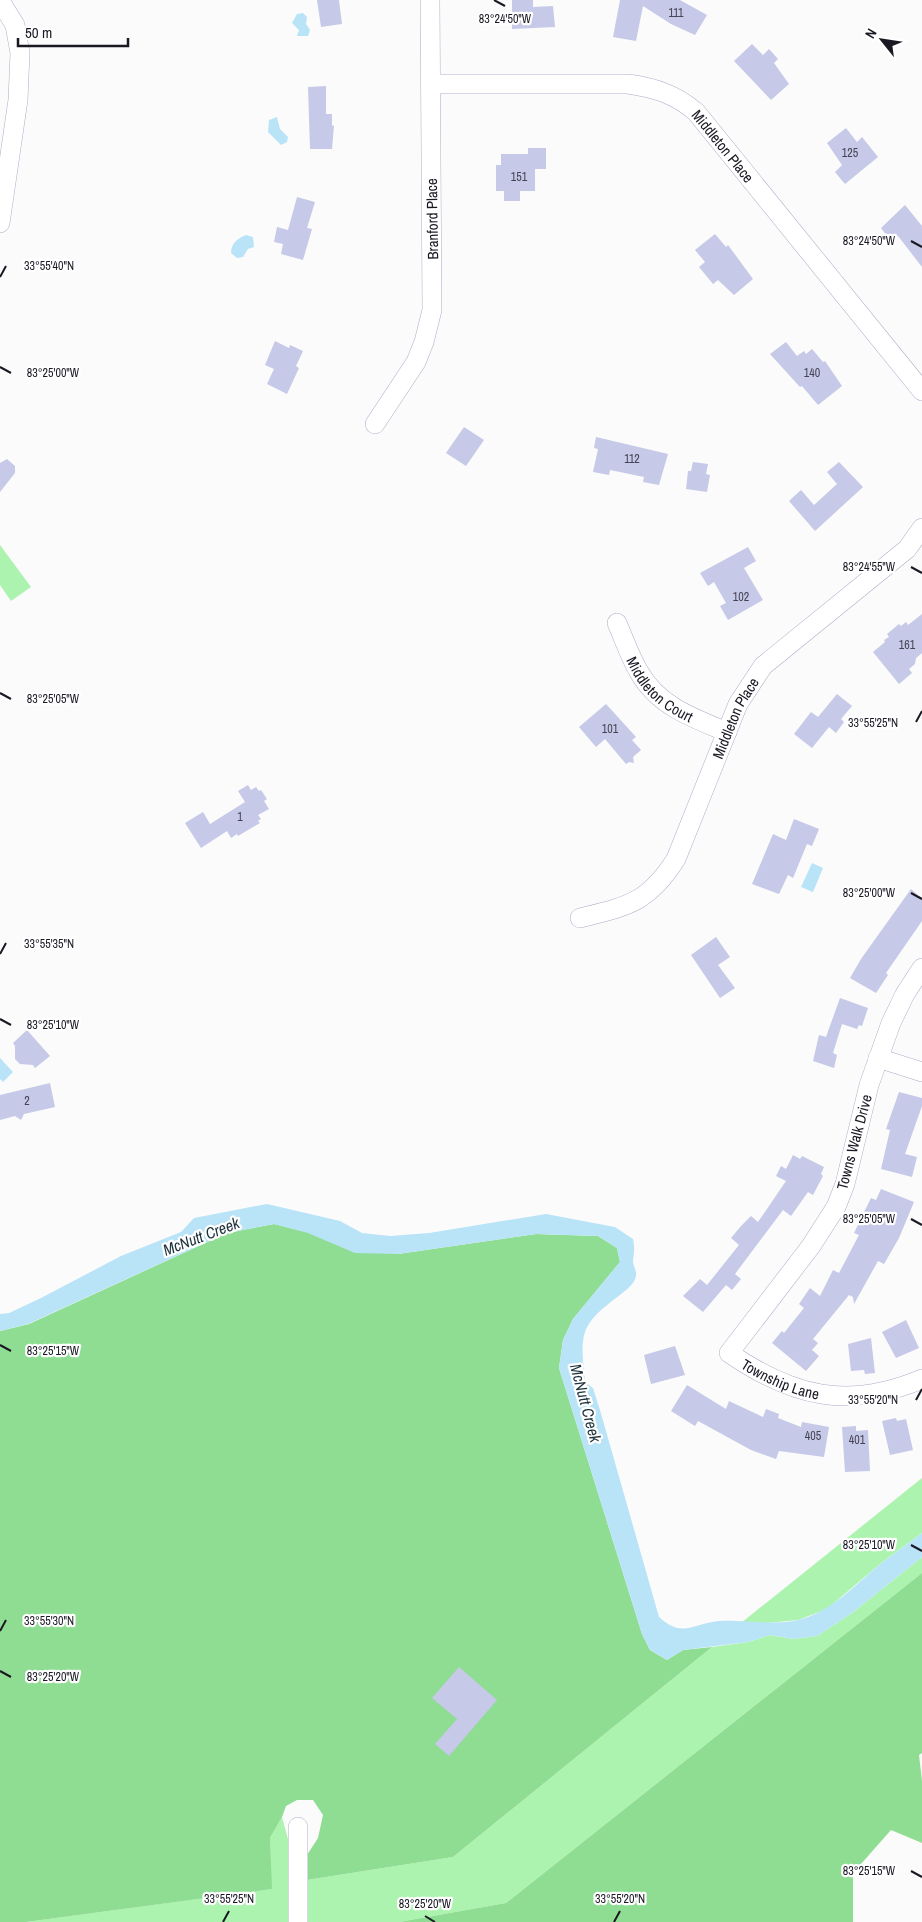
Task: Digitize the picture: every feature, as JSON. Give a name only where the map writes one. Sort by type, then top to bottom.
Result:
[{"type":"street","name":"Branford Place","points":[[375,424],[416,362],[424,342],[432,310],[430,0]]},
{"type":"street","points":[[0,1],[15,25],[20,53],[18,100],[0,223]]},
{"type":"street","name":"Middleton Place","points":[[431,84],[628,84],[648,87],[682,100],[696,112],[922,391]]},
{"type":"street","name":"Middleton Place","points":[[580,918],[623,907],[640,899],[665,876],[676,859],[738,704],[763,666],[907,549],[922,528]]},
{"type":"street","name":"Middleton Court","points":[[617,623],[638,671],[655,694],[685,714],[727,732]]},
{"type":"street","name":"Towns Walk Drive","points":[[729,1353],[811,1246],[836,1207],[845,1184],[878,1058],[891,1023],[922,968]]},
{"type":"street","points":[[878,1058],[922,1072]]},
{"type":"street","name":"Township Lane","points":[[729,1353],[754,1370],[780,1383],[810,1394],[852,1397],[879,1393],[922,1379]]},
{"type":"street","points":[[298,1827],[298,1922]]},
{"type":"green space","points":[[0,545],[31,587],[11,601],[0,585]]},
{"type":"green space","points":[[274,1224],[398,1254],[536,1234],[598,1236],[617,1248],[620,1262],[573,1319],[563,1340],[559,1368],[642,1634],[650,1650],[667,1660],[683,1650],[712,1647],[453,1857],[307,1880],[307,1855],[318,1838],[323,1815],[313,1800],[297,1800],[286,1806],[270,1838],[272,1889],[26,1922],[0,1922],[0,1331],[29,1324],[227,1233]]},
{"type":"green space","points":[[922,1478],[922,1533],[880,1564],[827,1609],[798,1620],[757,1624],[741,1623]]},
{"type":"green space","points":[[922,1557],[922,1573],[506,1903],[399,1922],[308,1922],[307,1880],[453,1857],[712,1647],[748,1642],[770,1635],[793,1639],[817,1636],[852,1613]]},
{"type":"green space","points":[[922,1573],[922,1753],[919,1755],[922,1781],[922,1843],[891,1830],[853,1873],[853,1922],[399,1922],[506,1903]]},
{"type":"green space","points":[[282,1817],[289,1843],[292,1922],[26,1922],[271,1889],[270,1838]]},
{"type":"water","points":[[303,13],[307,17],[306,24],[310,30],[308,36],[297,36],[299,30],[292,23],[297,14]]},
{"type":"water","points":[[277,117],[280,129],[288,137],[287,142],[281,145],[268,132],[269,120]]},
{"type":"water","points":[[246,235],[253,237],[254,247],[248,249],[243,257],[237,258],[231,253],[232,246],[238,239]]},
{"type":"water","points":[[812,863],[823,868],[813,892],[801,887]]},
{"type":"water","points":[[0,1058],[13,1072],[3,1082],[0,1079]]},
{"type":"water","name":"McNutt Creek","points":[[267,1204],[340,1221],[362,1233],[390,1236],[429,1233],[546,1214],[615,1227],[633,1239],[633,1261],[636,1276],[628,1288],[597,1314],[590,1323],[585,1332],[583,1364],[585,1382],[593,1388],[600,1410],[659,1617],[667,1624],[688,1628],[719,1621],[788,1622],[798,1620],[832,1605],[879,1565],[922,1533],[922,1557],[852,1613],[817,1636],[793,1639],[770,1635],[748,1642],[683,1650],[667,1660],[650,1650],[642,1634],[559,1368],[563,1340],[573,1319],[620,1262],[617,1248],[598,1236],[536,1234],[398,1254],[355,1253],[308,1233],[274,1224],[227,1233],[28,1324],[0,1331],[0,1314],[9,1313],[41,1298],[121,1256],[181,1232],[194,1218]]},
{"type":"building","points":[[317,0],[339,0],[342,24],[321,27]]},
{"type":"building","points":[[512,0],[533,0],[533,7],[553,6],[555,27],[512,29]]},
{"type":"building","points":[[620,0],[680,0],[707,15],[695,35],[671,24],[643,6],[636,41],[613,37]]},
{"type":"building","points":[[752,44],[763,55],[769,49],[778,59],[774,63],[789,84],[771,100],[734,61]]},
{"type":"building","points":[[326,86],[326,114],[332,114],[332,126],[334,125],[332,149],[310,149],[308,87]]},
{"type":"building","points":[[846,128],[857,142],[862,137],[878,157],[845,184],[835,172],[842,165],[827,143]]},
{"type":"building","points":[[528,148],[546,148],[546,169],[535,169],[535,191],[520,191],[520,201],[504,201],[504,191],[496,191],[496,165],[501,165],[501,154],[528,154]]},
{"type":"building","points":[[297,197],[315,202],[307,228],[312,229],[303,260],[281,254],[283,244],[274,242],[277,227],[288,230]]},
{"type":"building","points":[[905,205],[922,226],[922,267],[898,236],[891,241],[881,228]]},
{"type":"building","points":[[715,234],[726,247],[728,245],[753,279],[734,295],[718,280],[713,284],[699,267],[705,262],[695,250]]},
{"type":"building","points":[[275,341],[289,348],[290,345],[303,351],[296,366],[299,368],[287,394],[267,384],[274,369],[265,365]]},
{"type":"building","points":[[786,342],[797,356],[804,351],[806,354],[812,349],[823,362],[825,361],[842,386],[818,405],[770,354]]},
{"type":"building","points":[[464,427],[484,440],[466,466],[446,453]]},
{"type":"building","points":[[596,437],[668,454],[659,485],[643,482],[644,477],[610,470],[609,475],[593,472],[598,449],[594,448]]},
{"type":"building","points":[[7,459],[15,466],[15,473],[0,492],[0,463]]},
{"type":"building","points":[[693,462],[708,464],[706,474],[710,475],[707,492],[686,489],[688,471],[691,471]]},
{"type":"building","points":[[839,462],[863,487],[815,531],[789,501],[801,490],[814,505],[837,484],[827,472]]},
{"type":"building","points":[[748,547],[756,561],[744,568],[763,600],[728,620],[720,606],[726,603],[714,582],[708,586],[700,573]]},
{"type":"building","points":[[922,614],[922,653],[916,658],[915,664],[909,669],[912,673],[899,684],[873,652],[889,637],[887,634],[899,624],[901,626],[906,622],[908,625]]},
{"type":"building","points":[[837,694],[852,706],[841,719],[844,722],[836,733],[829,727],[812,748],[794,734],[811,712],[818,717]]},
{"type":"building","points":[[606,704],[636,737],[632,740],[641,750],[633,757],[634,763],[629,762],[626,764],[605,739],[596,747],[579,727]]},
{"type":"building","points":[[248,785],[251,790],[256,787],[259,791],[261,790],[267,799],[264,801],[269,809],[258,815],[261,819],[258,821],[260,823],[231,838],[227,831],[201,848],[185,823],[203,812],[210,824],[245,802],[238,791]]},
{"type":"building","points":[[794,819],[819,829],[812,846],[807,844],[793,878],[788,875],[779,894],[752,884],[773,834],[786,840]]},
{"type":"building","points":[[911,889],[922,899],[922,921],[886,973],[888,975],[876,993],[850,978],[861,959]]},
{"type":"building","points":[[716,937],[730,957],[718,965],[735,988],[720,998],[691,955]]},
{"type":"building","points":[[840,998],[868,1008],[862,1026],[859,1025],[857,1029],[842,1024],[833,1053],[837,1055],[834,1068],[813,1061],[819,1035],[826,1037]]},
{"type":"building","points":[[27,1030],[50,1056],[35,1068],[33,1065],[20,1064],[15,1059],[15,1046],[13,1043]]},
{"type":"building","points":[[50,1083],[55,1107],[24,1114],[21,1120],[15,1116],[0,1120],[0,1095]]},
{"type":"building","points":[[899,1092],[922,1098],[922,1106],[905,1154],[917,1157],[912,1177],[881,1169],[890,1130],[886,1129]]},
{"type":"building","points":[[793,1155],[800,1159],[802,1156],[824,1167],[821,1174],[823,1176],[813,1195],[808,1192],[791,1216],[783,1210],[735,1274],[741,1279],[732,1290],[726,1285],[703,1312],[683,1296],[700,1279],[707,1285],[739,1245],[731,1238],[751,1216],[758,1222],[786,1181],[776,1176],[781,1166],[786,1169]]},
{"type":"building","points":[[881,1189],[914,1202],[899,1238],[884,1264],[878,1261],[854,1304],[853,1297],[849,1295],[813,1339],[818,1343],[812,1350],[819,1356],[806,1371],[772,1343],[782,1331],[784,1333],[804,1308],[799,1304],[810,1288],[820,1296],[833,1270],[839,1273],[859,1235],[854,1233],[871,1198],[876,1200]]},
{"type":"building","points":[[906,1320],[919,1348],[896,1358],[882,1332]]},
{"type":"building","points":[[871,1338],[875,1373],[865,1374],[864,1370],[851,1371],[848,1344]]},
{"type":"building","points":[[675,1346],[685,1375],[651,1384],[644,1355]]},
{"type":"building","points":[[687,1385],[726,1409],[729,1401],[763,1417],[766,1409],[779,1414],[778,1418],[801,1427],[802,1422],[829,1427],[824,1457],[779,1451],[776,1459],[751,1450],[698,1421],[695,1426],[671,1411]]},
{"type":"building","points":[[896,1418],[897,1421],[906,1419],[913,1450],[890,1455],[882,1421]]},
{"type":"building","points":[[856,1426],[856,1431],[868,1430],[870,1471],[845,1472],[842,1427]]},
{"type":"building","points":[[459,1667],[497,1700],[449,1756],[435,1744],[457,1719],[432,1698]]}]
